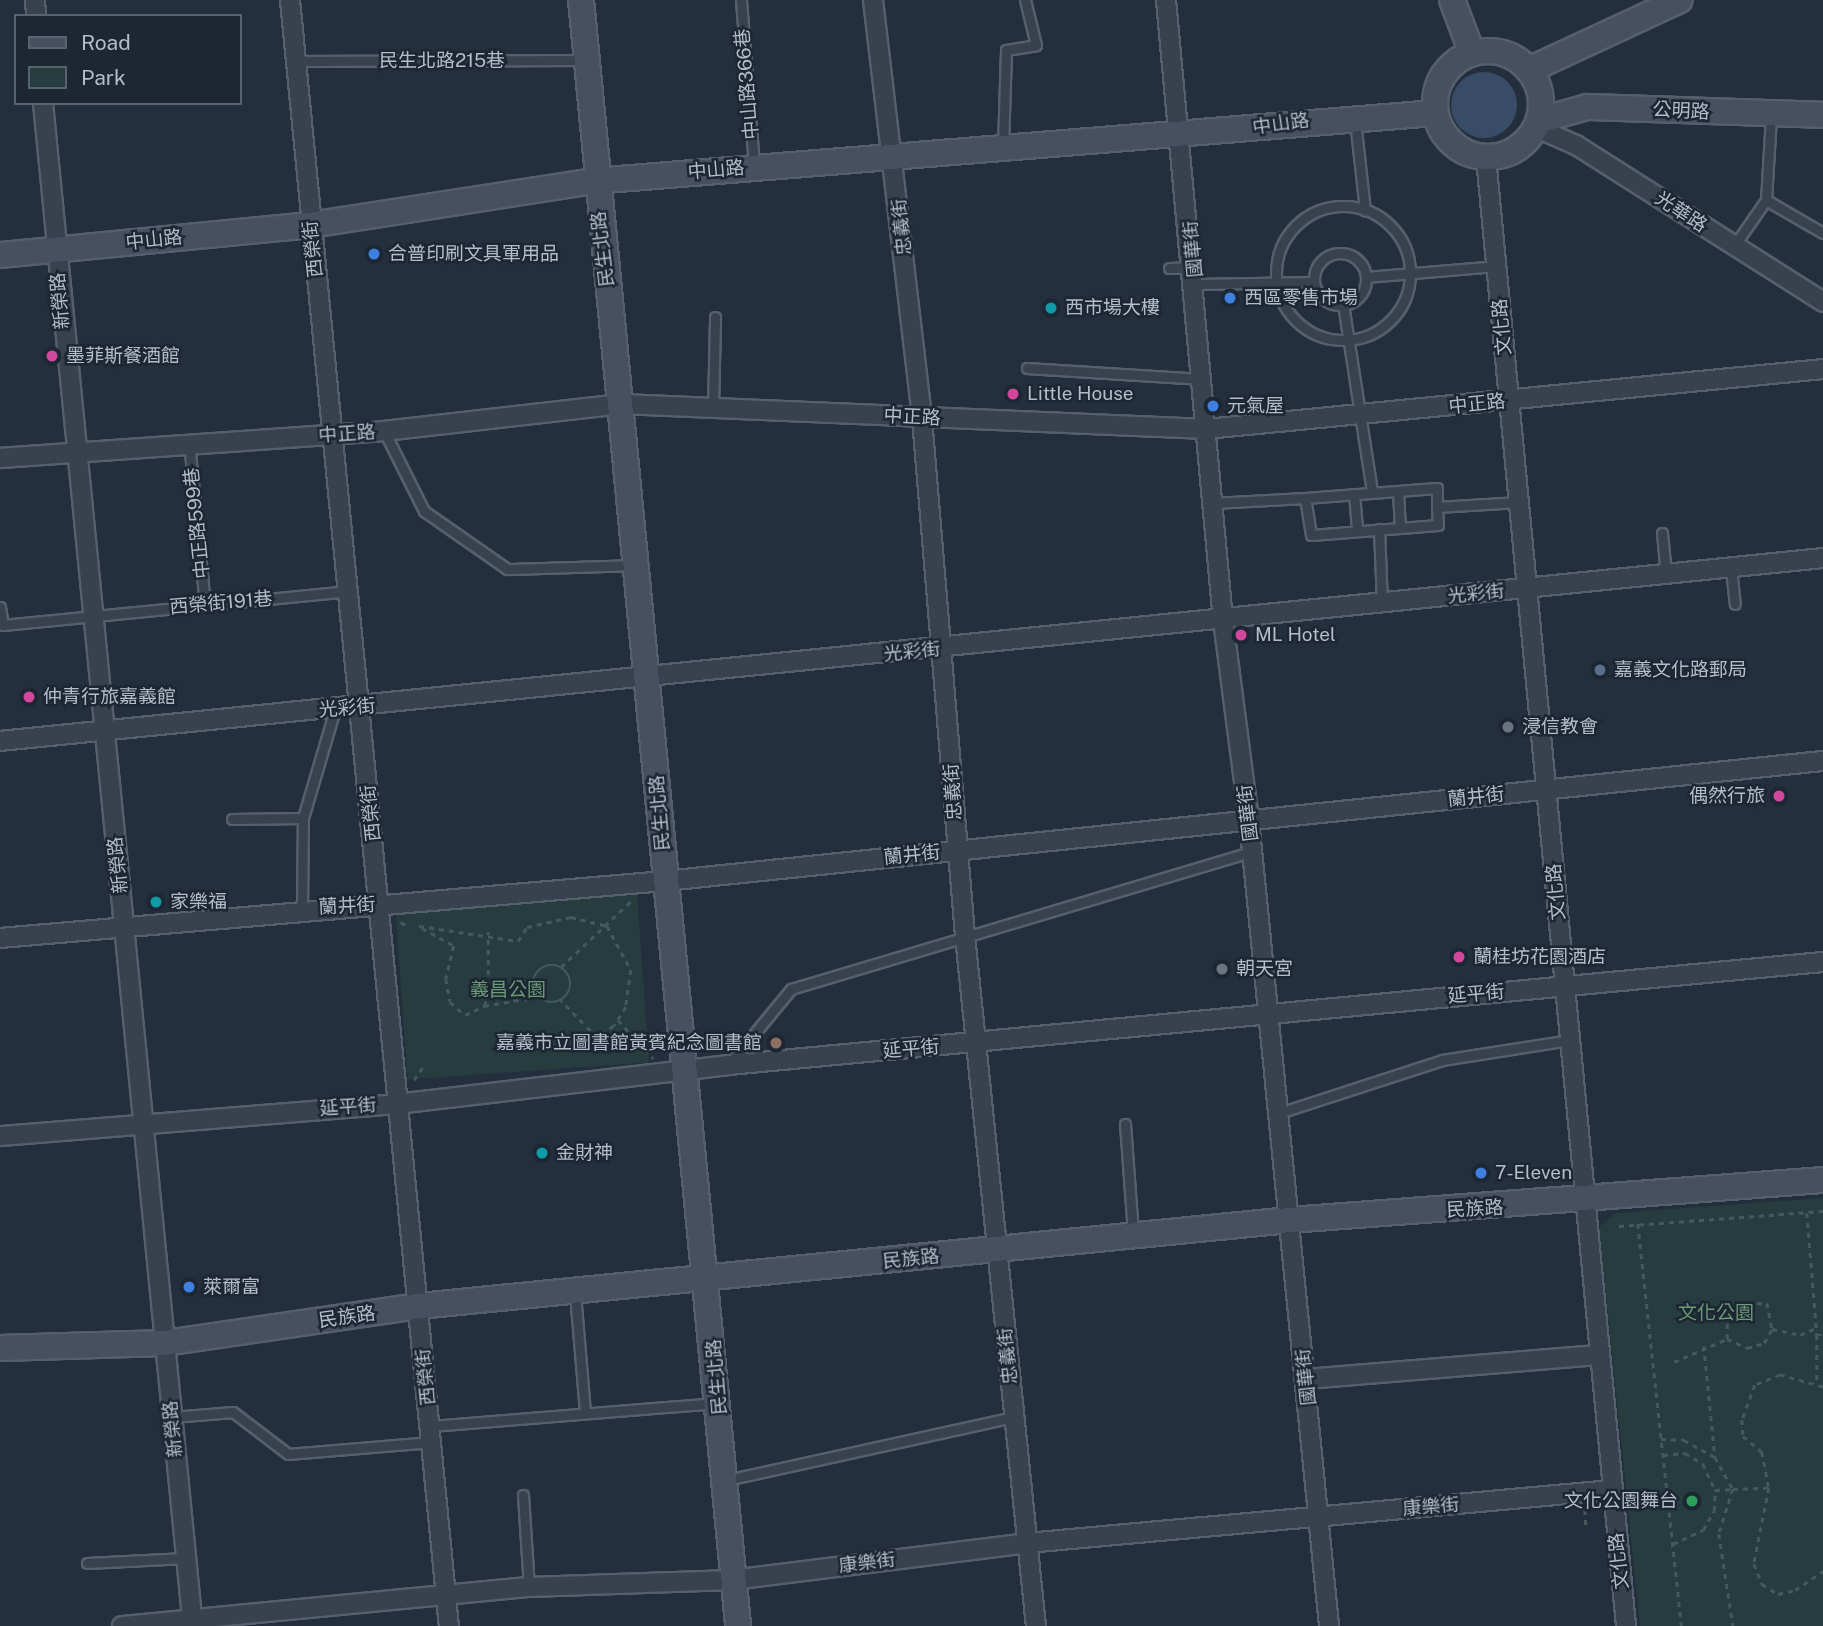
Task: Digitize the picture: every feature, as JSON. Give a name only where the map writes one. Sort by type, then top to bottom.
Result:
[{"type":"main road","name":"民生北路","points":[[581,0],[594,181],[637,564],[666,881],[727,1480],[732,1580],[738,1626]]},
{"type":"main road","points":[[1452,0],[1472,53]]},
{"type":"main road","points":[[1529,70],[1680,0]]},
{"type":"main road","points":[[1472,53],[1503,53],[1529,70],[1539,86],[1539,124],[1518,149],[1486,158],[1450,142],[1435,113],[1445,73],[1472,53]]},
{"type":"main road","name":"公明路","points":[[1539,124],[1587,107],[1823,115]]},
{"type":"main road","name":"中山路","points":[[0,255],[310,225],[594,181],[894,154],[1183,138],[1354,114],[1435,113]]},
{"type":"main road","name":"民族路","points":[[0,1348],[165,1343],[419,1306],[1290,1220],[1587,1202],[1823,1180]]},
{"type":"street","name":"西榮街","points":[[290,0],[449,1626]]},
{"type":"street","name":"忠義街","points":[[873,0],[894,154],[922,418],[965,936],[1036,1626]]},
{"type":"street","name":"國華街","points":[[1166,0],[1183,138],[1223,620],[1249,820],[1307,1379],[1329,1626]]},
{"type":"street","name":"新榮路","points":[[43,105],[55,250],[124,928],[141,1122],[193,1622]]},
{"type":"street","name":"光華路","points":[[1539,124],[1823,302]]},
{"type":"street","name":"文化路","points":[[1486,158],[1587,1202],[1598,1355],[1626,1626]]},
{"type":"street","name":"中正路","points":[[0,458],[189,442],[331,436],[621,404],[1206,429],[1362,416],[1823,369]]},
{"type":"street","name":"光彩街","points":[[0,741],[648,679],[1823,558]]},
{"type":"street","name":"蘭井街","points":[[0,938],[124,928],[302,908],[380,905],[666,881],[1823,761]]},
{"type":"street","name":"延平街","points":[[0,1136],[141,1122],[397,1104],[687,1073],[729,1065],[1823,962]]},
{"type":"street","points":[[1307,1379],[1598,1355]]},
{"type":"street","name":"康樂街","points":[[122,1626],[193,1622],[529,1587],[732,1580],[1027,1544],[1612,1490]]},
{"type":"lane","name":"中山路366巷","points":[[741,0],[754,167]]},
{"type":"lane","points":[[1003,148],[1006,50],[1036,44],[1025,0]]},
{"type":"lane","name":"民生北路215巷","points":[[296,61],[587,60]]},
{"type":"lane","points":[[1354,114],[1365,210]]},
{"type":"lane","points":[[1734,246],[1766,200],[1771,115]]},
{"type":"lane","points":[[1766,200],[1823,233]]},
{"type":"lane","points":[[1326,208],[1365,210],[1398,234],[1410,273],[1396,314],[1379,329],[1349,338],[1315,334],[1296,321],[1276,282],[1282,244],[1300,222],[1326,208]]},
{"type":"lane","points":[[1337,253],[1353,257],[1366,277],[1357,298],[1343,304],[1327,301],[1314,282],[1317,266],[1337,253]]},
{"type":"lane","points":[[1366,277],[1496,266]]},
{"type":"lane","points":[[1170,268],[1195,275],[1276,282],[1314,282]]},
{"type":"lane","points":[[1343,304],[1372,492]]},
{"type":"lane","points":[[713,408],[715,317]]},
{"type":"lane","points":[[1027,368],[1202,379]]},
{"type":"lane","points":[[384,431],[424,511],[507,569],[637,564]]},
{"type":"lane","name":"中正路599巷","points":[[189,442],[205,604]]},
{"type":"lane","points":[[1213,503],[1437,488],[1437,525],[1311,535],[1305,498]]},
{"type":"lane","points":[[1398,491],[1400,528]]},
{"type":"lane","points":[[1354,494],[1357,530]]},
{"type":"lane","points":[[1437,507],[1519,502]]},
{"type":"lane","points":[[1379,529],[1382,603]]},
{"type":"lane","points":[[1662,533],[1666,574]]},
{"type":"lane","points":[[1731,568],[1735,604]]},
{"type":"lane","name":"西榮街191巷","points":[[0,607],[3,625],[349,591]]},
{"type":"lane","points":[[302,908],[303,818],[335,709]]},
{"type":"lane","points":[[232,819],[303,818]]},
{"type":"lane","points":[[729,1065],[791,989],[1252,852]]},
{"type":"lane","points":[[1279,1113],[1443,1060],[1570,1040]]},
{"type":"lane","points":[[1125,1124],[1133,1236]]},
{"type":"lane","points":[[575,1292],[584,1413]]},
{"type":"lane","points":[[172,1417],[233,1412],[288,1454],[584,1413],[719,1402]]},
{"type":"lane","points":[[727,1480],[1014,1417]]},
{"type":"lane","points":[[523,1495],[529,1587]]},
{"type":"lane","points":[[87,1563],[186,1558]]},
{"type":"path","points":[[537,997],[537,972],[561,967],[629,907]]},
{"type":"path","points":[[570,917],[607,926],[631,970],[618,1020],[597,1038],[561,1001],[537,997],[484,1006],[465,1014],[450,1002],[446,979],[454,946],[419,926],[466,938],[488,932],[518,941],[527,927],[570,917]]},
{"type":"path","points":[[484,1006],[488,932]]},
{"type":"path","points":[[561,967],[571,981],[561,1001]]},
{"type":"path","points":[[618,1020],[655,1062]]},
{"type":"path","points":[[1619,1226],[1823,1211]]},
{"type":"path","points":[[1807,1213],[1818,1327],[1817,1383]]},
{"type":"path","points":[[1638,1224],[1682,1626]]},
{"type":"path","points":[[1674,1362],[1704,1346],[1727,1339],[1747,1348],[1764,1343],[1772,1329],[1767,1303],[1727,1304],[1727,1339]]},
{"type":"path","points":[[1772,1329],[1800,1335],[1818,1327]]},
{"type":"path","points":[[1817,1335],[1823,1335]]},
{"type":"path","points":[[1704,1346],[1715,1457],[1733,1489],[1718,1534],[1733,1626]]},
{"type":"path","points":[[1823,1387],[1817,1383],[1780,1375],[1755,1385],[1744,1402],[1743,1436],[1762,1452],[1769,1488],[1754,1564],[1762,1584],[1786,1592],[1823,1571]]},
{"type":"path","points":[[1661,1438],[1684,1440],[1715,1457]]},
{"type":"path","points":[[1663,1455],[1685,1453],[1703,1464],[1715,1490],[1714,1511],[1703,1530],[1673,1544]]},
{"type":"path","points":[[1715,1490],[1769,1488]]},
{"type":"green space","name":"義昌公園","points":[[637,892],[649,1063],[408,1079],[396,909]]},
{"type":"green space","name":"文化公園","points":[[1823,1198],[1823,1626],[1640,1626],[1599,1227],[1616,1213]]},
{"type":"water","points":[[1490,72],[1508,81],[1515,92],[1515,118],[1508,129],[1497,136],[1478,138],[1460,129],[1453,118],[1451,99],[1460,81],[1471,74]]},
{"type":"place","name":"合普印刷文具軍用品","points":[[374,254]]},
{"type":"place","name":"西區零售市場","points":[[1230,298]]},
{"type":"place","name":"西市場大樓","points":[[1051,308]]},
{"type":"place","name":"墨菲斯餐酒館","points":[[52,356]]},
{"type":"place","name":"Little House","points":[[1013,394]]},
{"type":"place","name":"元氣屋","points":[[1213,406]]},
{"type":"place","name":"ML Hotel","points":[[1241,635]]},
{"type":"place","name":"嘉義文化路郵局","points":[[1600,670]]},
{"type":"place","name":"仲青行旅嘉義館","points":[[29,697]]},
{"type":"place","name":"浸信教會","points":[[1508,727]]},
{"type":"place","name":"偶然行旅","points":[[1779,796]]},
{"type":"place","name":"家樂福","points":[[156,902]]},
{"type":"place","name":"蘭桂坊花園酒店","points":[[1459,957]]},
{"type":"place","name":"朝天宮","points":[[1222,969]]},
{"type":"place","name":"嘉義市立圖書館黃賓紀念圖書館","points":[[776,1043]]},
{"type":"place","name":"金財神","points":[[542,1153]]},
{"type":"place","name":"7-Eleven","points":[[1481,1173]]},
{"type":"place","name":"萊爾富","points":[[189,1287]]},
{"type":"place","name":"文化公園舞台","points":[[1692,1501]]}]
